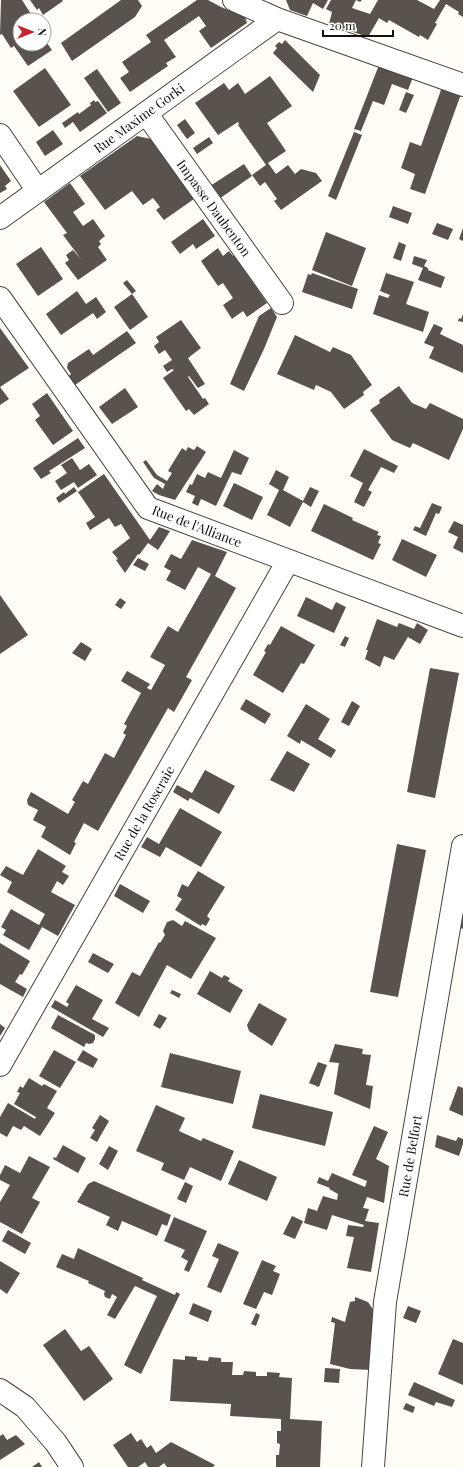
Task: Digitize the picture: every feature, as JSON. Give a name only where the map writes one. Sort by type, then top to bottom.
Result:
[{"type":"street","points":[[234,0],[270,11],[461,79]]},
{"type":"street","name":"Rue Maxime Gorki","points":[[0,218],[146,113],[270,11]]},
{"type":"street","name":"Impasse Daubenton","points":[[146,113],[282,303]]},
{"type":"street","points":[[0,136],[38,191]]},
{"type":"street","name":"Rue de l'Alliance","points":[[0,298],[148,508],[463,626]]},
{"type":"street","name":"Rue de la Roseraie","points":[[0,1066],[288,561]]},
{"type":"street","name":"Rue de Belfort","points":[[373,1467],[385,1302],[463,846]]},
{"type":"street","points":[[0,1390],[25,1407],[56,1443],[72,1467]]},
{"type":"building","points":[[1,0],[22,0],[30,12],[12,12],[12,47],[2,34],[0,35]]},
{"type":"building","points":[[30,0],[63,1],[47,12],[41,12],[39,8],[37,10]]},
{"type":"building","points":[[121,0],[138,0],[142,6],[135,17],[72,61],[61,43]]},
{"type":"building","points":[[197,0],[208,0],[245,17],[247,23],[211,48],[199,31],[206,26],[199,16],[164,40],[176,57],[166,63],[168,66],[130,92],[120,78],[129,72],[122,62],[151,42],[146,35]]},
{"type":"building","points":[[286,0],[328,0],[323,9],[313,3],[307,16],[290,10]]},
{"type":"building","points":[[331,0],[356,0],[352,8],[370,14],[378,0],[417,0],[434,9],[440,0],[463,0],[463,17],[458,14],[459,12],[446,4],[435,23],[437,24],[428,40],[420,35],[419,37],[389,20],[387,23],[379,18],[368,37],[329,24],[332,12],[326,9]]},
{"type":"building","points":[[285,40],[320,75],[313,92],[273,53],[277,48],[275,46],[279,42],[282,44]]},
{"type":"building","points":[[18,52],[49,52],[28,66]]},
{"type":"building","points":[[379,65],[413,77],[408,90],[392,84],[384,105],[373,101],[361,131],[354,129]]},
{"type":"building","points":[[45,68],[71,105],[39,127],[13,91]]},
{"type":"building","points":[[97,69],[121,103],[108,112],[84,78]]},
{"type":"building","points":[[270,76],[292,106],[267,123],[286,151],[268,163],[276,174],[288,165],[295,174],[301,169],[316,173],[322,181],[281,210],[274,201],[277,199],[265,182],[260,186],[252,175],[266,165],[238,125],[238,122],[218,135],[195,103],[224,83],[229,90],[238,83],[245,94]]},
{"type":"building","points":[[442,87],[461,94],[425,194],[410,189],[415,174],[401,168],[410,142],[421,146]]},
{"type":"building","points":[[406,92],[414,95],[406,113],[399,110]]},
{"type":"building","points":[[94,100],[95,102],[98,101],[107,113],[80,132],[73,122],[65,128],[62,123],[78,112],[79,114],[91,105],[90,103]]},
{"type":"building","points":[[185,119],[195,133],[187,139],[177,125]]},
{"type":"building","points":[[53,130],[63,144],[45,156],[36,142]]},
{"type":"building","points":[[354,132],[362,135],[336,200],[328,196]]},
{"type":"building","points":[[137,136],[151,139],[194,199],[164,220],[156,210],[160,207],[153,198],[143,205],[132,191],[105,210],[80,176]]},
{"type":"building","points":[[209,137],[213,143],[197,154],[193,148]]},
{"type":"building","points":[[244,164],[252,176],[219,199],[210,186]]},
{"type":"building","points":[[0,165],[11,181],[5,186],[7,189],[0,193]]},
{"type":"building","points":[[70,183],[85,204],[73,212],[83,226],[93,219],[105,236],[99,241],[101,244],[98,247],[107,260],[78,280],[65,263],[69,260],[66,255],[73,250],[81,259],[63,235],[67,233],[44,202]]},
{"type":"building","points":[[393,206],[412,213],[408,224],[389,217]]},
{"type":"building","points":[[203,219],[215,236],[196,249],[193,244],[180,254],[171,242]]},
{"type":"building","points":[[437,223],[453,229],[448,240],[432,234]]},
{"type":"building","points":[[463,228],[463,241],[459,239]]},
{"type":"building","points":[[326,232],[366,248],[352,286],[312,270]]},
{"type":"building","points":[[399,242],[406,245],[401,261],[393,258]]},
{"type":"building","points":[[41,247],[63,279],[38,296],[16,264]]},
{"type":"building","points":[[218,248],[223,256],[229,251],[233,256],[234,255],[267,303],[247,317],[243,311],[232,319],[223,305],[233,298],[223,283],[218,286],[201,261]]},
{"type":"building","points":[[414,256],[427,260],[424,266],[428,268],[428,270],[445,277],[441,288],[418,280],[423,268],[412,264]]},
{"type":"building","points":[[312,273],[358,289],[352,309],[302,292],[308,274],[311,275]]},
{"type":"building","points":[[386,273],[414,282],[406,304],[429,312],[423,332],[373,314],[379,295],[388,298],[390,295],[380,291]]},
{"type":"building","points":[[127,280],[136,291],[132,294],[123,283]]},
{"type":"building","points":[[77,291],[86,304],[96,297],[106,312],[97,319],[93,313],[61,335],[46,314]]},
{"type":"building","points":[[132,294],[148,317],[130,330],[114,307]]},
{"type":"building","points":[[271,308],[277,317],[244,391],[230,384],[259,316]]},
{"type":"building","points":[[463,314],[463,322],[458,321],[459,318],[461,319]]},
{"type":"building","points":[[181,320],[201,348],[188,358],[205,384],[198,388],[189,376],[188,377],[203,399],[205,398],[209,404],[194,415],[189,409],[186,411],[163,378],[174,370],[172,369],[167,372],[163,366],[172,360],[165,350],[159,354],[154,346],[159,342],[156,337]]},
{"type":"building","points":[[434,324],[443,328],[440,334],[463,345],[463,373],[429,358],[434,347],[424,343]]},
{"type":"building","points":[[0,328],[29,368],[0,387]]},
{"type":"building","points":[[127,331],[136,343],[75,385],[69,376],[71,374],[67,368],[68,363],[89,349],[93,355]]},
{"type":"building","points":[[295,335],[330,352],[333,347],[351,355],[372,385],[363,392],[364,395],[344,409],[331,392],[316,385],[314,390],[277,374]]},
{"type":"building","points":[[399,386],[412,403],[426,409],[430,403],[463,419],[463,429],[449,460],[413,443],[410,448],[392,440],[370,410],[380,403],[379,400]]},
{"type":"building","points":[[0,387],[9,399],[0,405]]},
{"type":"building","points":[[125,388],[138,407],[112,424],[99,407]]},
{"type":"building","points":[[47,393],[73,431],[53,445],[35,420],[40,416],[32,404]]},
{"type":"building","points":[[78,438],[85,448],[49,471],[51,473],[41,479],[33,468]]},
{"type":"building","points":[[197,446],[206,452],[175,500],[152,491],[157,484],[163,489],[165,484],[154,478],[143,462],[146,460],[157,475],[167,481],[172,473],[168,471],[182,448],[186,451],[188,447],[194,450]]},
{"type":"building","points":[[364,449],[398,466],[394,473],[381,467],[368,490],[372,492],[364,507],[354,502],[363,483],[350,476]]},
{"type":"building","points":[[234,450],[249,458],[241,475],[232,472],[216,506],[201,499],[198,506],[192,503],[195,496],[186,492],[190,484],[192,485],[197,474],[205,478],[208,472],[221,478]]},
{"type":"building","points":[[72,458],[80,470],[89,464],[97,475],[78,488],[74,482],[61,490],[55,481],[67,473],[61,465]]},
{"type":"building","points":[[276,470],[289,477],[283,490],[303,501],[310,487],[319,491],[311,507],[303,502],[290,527],[267,515],[279,490],[269,484]]},
{"type":"building","points":[[104,474],[150,540],[159,527],[170,531],[158,550],[148,543],[139,555],[138,554],[125,573],[116,560],[118,559],[112,552],[130,538],[121,524],[115,527],[109,518],[90,530],[86,523],[95,517],[78,492]]},
{"type":"building","points":[[234,483],[263,497],[252,520],[223,506]]},
{"type":"building","points":[[74,487],[77,491],[59,503],[56,498],[64,492],[65,494]]},
{"type":"building","points":[[432,503],[442,507],[439,514],[436,513],[426,536],[413,530],[415,526],[420,528]]},
{"type":"building","points":[[324,504],[353,518],[352,520],[379,532],[377,535],[381,536],[378,543],[381,544],[373,560],[311,531]]},
{"type":"building","points":[[454,521],[463,525],[463,553],[453,548],[458,537],[448,532]]},
{"type":"building","points":[[402,539],[437,555],[426,577],[392,560]]},
{"type":"building","points":[[192,540],[227,552],[215,576],[236,588],[186,677],[192,680],[174,712],[168,708],[98,831],[84,823],[74,842],[76,843],[70,855],[41,837],[46,827],[33,820],[38,810],[28,805],[27,800],[31,792],[68,814],[75,802],[72,800],[83,781],[88,784],[105,753],[114,758],[126,735],[123,733],[127,726],[124,724],[141,693],[121,681],[127,671],[150,684],[147,688],[151,690],[165,665],[150,657],[168,626],[178,632],[211,574],[198,567],[185,590],[166,580],[171,571],[164,567],[171,554],[181,559]]},
{"type":"building","points":[[138,558],[149,564],[145,571],[133,565]]},
{"type":"building","points":[[0,595],[28,635],[0,654]]},
{"type":"building","points":[[306,597],[332,610],[336,602],[346,607],[334,633],[297,616]]},
{"type":"building","points":[[120,598],[126,602],[121,609],[115,605]]},
{"type":"building","points":[[377,619],[397,627],[399,623],[414,629],[417,623],[428,630],[420,644],[408,637],[394,660],[384,656],[380,667],[365,659],[368,650],[366,650]]},
{"type":"building","points":[[281,626],[315,645],[304,664],[301,663],[283,693],[253,675],[266,652],[264,651],[268,644],[270,645]]},
{"type":"building","points":[[345,636],[349,638],[345,647],[340,645]]},
{"type":"building","points":[[81,642],[92,649],[85,661],[72,653]]},
{"type":"building","points":[[430,668],[459,673],[435,798],[407,792]]},
{"type":"building","points":[[246,699],[271,714],[265,724],[240,709]]},
{"type":"building","points":[[352,701],[360,706],[349,726],[341,722]]},
{"type":"building","points":[[306,704],[330,719],[318,739],[336,750],[331,758],[301,740],[300,744],[287,736]]},
{"type":"building","points":[[287,751],[310,764],[294,792],[270,780]]},
{"type":"building","points":[[205,770],[235,786],[219,814],[190,798],[188,801],[173,792],[177,785],[192,793]]},
{"type":"building","points":[[180,808],[222,832],[201,867],[166,847],[160,857],[141,847],[147,837],[159,844]]},
{"type":"building","points":[[397,844],[426,850],[398,997],[370,992]]},
{"type":"building","points":[[38,849],[66,866],[62,872],[69,876],[63,885],[57,881],[51,892],[75,905],[58,936],[42,927],[29,950],[3,935],[6,930],[1,927],[11,909],[39,925],[45,914],[7,892],[12,882],[0,875],[6,866],[23,875]]},
{"type":"building","points":[[198,871],[225,887],[207,916],[210,919],[206,926],[202,924],[201,926],[175,910],[182,899],[177,896],[182,884],[188,887]]},
{"type":"building","points":[[120,884],[150,901],[143,913],[114,896]]},
{"type":"building","points":[[461,916],[463,916],[463,929],[459,927]]},
{"type":"building","points":[[173,920],[182,926],[185,921],[216,938],[191,979],[167,965],[139,1017],[115,1003],[132,972],[140,976],[159,942],[160,943],[165,935],[163,931],[167,922]]},
{"type":"building","points":[[0,943],[30,961],[22,975],[20,974],[15,982],[27,989],[23,997],[0,984]]},
{"type":"building","points":[[93,953],[114,964],[108,973],[88,962]]},
{"type":"building","points":[[210,971],[222,978],[224,975],[230,978],[228,981],[243,990],[230,1013],[197,994]]},
{"type":"building","points":[[76,985],[103,1000],[92,1019],[109,1028],[103,1037],[51,1007],[55,1000],[67,1007],[69,1004],[66,1002]]},
{"type":"building","points":[[172,990],[181,994],[179,998],[170,993]]},
{"type":"building","points":[[259,1003],[287,1019],[272,1046],[249,1031],[247,1025]]},
{"type":"building","points":[[159,1014],[167,1018],[160,1029],[153,1025]]},
{"type":"building","points":[[58,1015],[95,1035],[93,1043],[86,1043],[84,1047],[51,1028]]},
{"type":"building","points":[[0,1024],[5,1028],[0,1036]]},
{"type":"building","points":[[335,1044],[363,1049],[362,1054],[371,1055],[366,1085],[373,1086],[370,1109],[334,1094],[339,1063],[329,1062]]},
{"type":"building","points":[[54,1050],[76,1062],[60,1088],[39,1076]]},
{"type":"building","points":[[83,1050],[98,1059],[93,1068],[77,1060]]},
{"type":"building","points":[[170,1053],[241,1071],[233,1104],[161,1087]]},
{"type":"building","points":[[318,1062],[327,1065],[319,1087],[309,1083]]},
{"type":"building","points":[[29,1078],[42,1086],[44,1084],[57,1091],[47,1108],[55,1113],[40,1136],[24,1126],[21,1130],[13,1126],[7,1137],[0,1133],[0,1117],[8,1103],[35,1119],[36,1117],[14,1104],[20,1093],[17,1092],[20,1086],[23,1088]]},
{"type":"building","points":[[458,1086],[463,1088],[463,1116],[449,1110]]},
{"type":"building","points":[[260,1094],[333,1112],[325,1146],[252,1128]]},
{"type":"building","points":[[156,1105],[185,1118],[179,1131],[201,1141],[203,1138],[234,1151],[221,1181],[190,1167],[184,1180],[161,1170],[164,1163],[136,1151]]},
{"type":"building","points":[[100,1115],[109,1121],[97,1142],[90,1138],[95,1130],[92,1128]]},
{"type":"building","points":[[374,1126],[388,1132],[376,1159],[389,1166],[384,1203],[367,1197],[363,1208],[369,1209],[365,1221],[379,1223],[371,1272],[347,1268],[354,1237],[346,1236],[348,1225],[363,1227],[364,1225],[332,1215],[327,1230],[304,1223],[308,1208],[317,1211],[323,1196],[337,1200],[338,1194],[329,1189],[330,1188],[317,1183],[319,1177],[328,1181],[332,1173],[365,1187],[367,1181],[352,1175]]},
{"type":"building","points":[[437,1135],[456,1141],[458,1137],[463,1139],[459,1156],[435,1147]]},
{"type":"building","points":[[63,1145],[86,1158],[78,1173],[53,1159],[54,1157],[56,1158]]},
{"type":"building","points":[[109,1146],[118,1151],[108,1170],[99,1164]]},
{"type":"building","points":[[29,1156],[50,1167],[32,1198],[40,1202],[22,1234],[0,1222],[0,1202],[10,1185],[0,1180],[0,1175],[5,1165],[20,1173]]},
{"type":"building","points":[[239,1160],[277,1177],[267,1201],[228,1184]]},
{"type":"building","points":[[94,1181],[171,1215],[167,1226],[162,1224],[157,1236],[122,1221],[118,1231],[106,1225],[110,1217],[77,1202],[88,1184]]},
{"type":"building","points":[[185,1182],[193,1186],[186,1203],[177,1199]]},
{"type":"building","points":[[292,1216],[303,1221],[295,1239],[283,1234]]},
{"type":"building","points":[[174,1217],[207,1231],[189,1272],[184,1270],[188,1261],[181,1257],[185,1250],[164,1241]]},
{"type":"building","points":[[8,1230],[31,1243],[25,1254],[2,1241]]},
{"type":"building","points":[[218,1243],[239,1252],[221,1293],[207,1287],[219,1259],[212,1256]]},
{"type":"building","points":[[78,1248],[143,1278],[142,1280],[175,1295],[176,1292],[180,1294],[141,1374],[124,1365],[157,1296],[135,1286],[115,1319],[107,1315],[117,1297],[112,1294],[110,1299],[105,1297],[105,1291],[88,1283],[89,1281],[56,1267],[62,1254],[74,1259]]},
{"type":"building","points":[[262,1260],[276,1266],[273,1271],[280,1274],[272,1295],[264,1292],[256,1309],[243,1304]]},
{"type":"building","points":[[0,1261],[20,1273],[7,1294],[0,1289]]},
{"type":"building","points":[[355,1297],[368,1302],[374,1311],[371,1370],[350,1369],[330,1364],[335,1323],[331,1322],[332,1317],[345,1322],[350,1302],[355,1301]]},
{"type":"building","points":[[193,1303],[212,1311],[208,1322],[189,1314]]},
{"type":"building","points":[[408,1306],[421,1311],[416,1323],[403,1318]]},
{"type":"building","points":[[256,1313],[260,1315],[256,1326],[251,1324]]},
{"type":"building","points":[[65,1329],[81,1351],[89,1346],[113,1379],[84,1401],[43,1345]]},
{"type":"building","points":[[453,1339],[463,1343],[463,1385],[438,1374]]},
{"type":"building","points":[[185,1356],[197,1357],[197,1360],[208,1361],[209,1357],[221,1358],[221,1362],[233,1362],[232,1375],[243,1375],[244,1371],[256,1372],[256,1376],[267,1376],[267,1372],[280,1373],[279,1377],[292,1378],[290,1419],[322,1421],[320,1467],[276,1467],[276,1455],[279,1455],[280,1444],[277,1443],[277,1431],[281,1431],[281,1419],[230,1416],[231,1404],[170,1401],[173,1359],[185,1360]]},
{"type":"building","points":[[325,1368],[340,1369],[339,1383],[324,1382]]},
{"type":"building","points":[[414,1382],[455,1400],[452,1407],[436,1402],[434,1406],[408,1395]]},
{"type":"building","points":[[406,1403],[415,1407],[413,1413],[403,1409]]},
{"type":"building","points":[[131,1433],[137,1442],[141,1439],[147,1448],[151,1445],[156,1453],[171,1442],[215,1465],[213,1467],[167,1467],[164,1463],[159,1467],[148,1467],[145,1462],[138,1467],[128,1467],[113,1445]]},
{"type":"building","points":[[3,1434],[7,1440],[16,1435],[25,1444],[0,1460],[0,1436]]},
{"type":"building","points":[[39,1462],[42,1467],[32,1467]]}]
